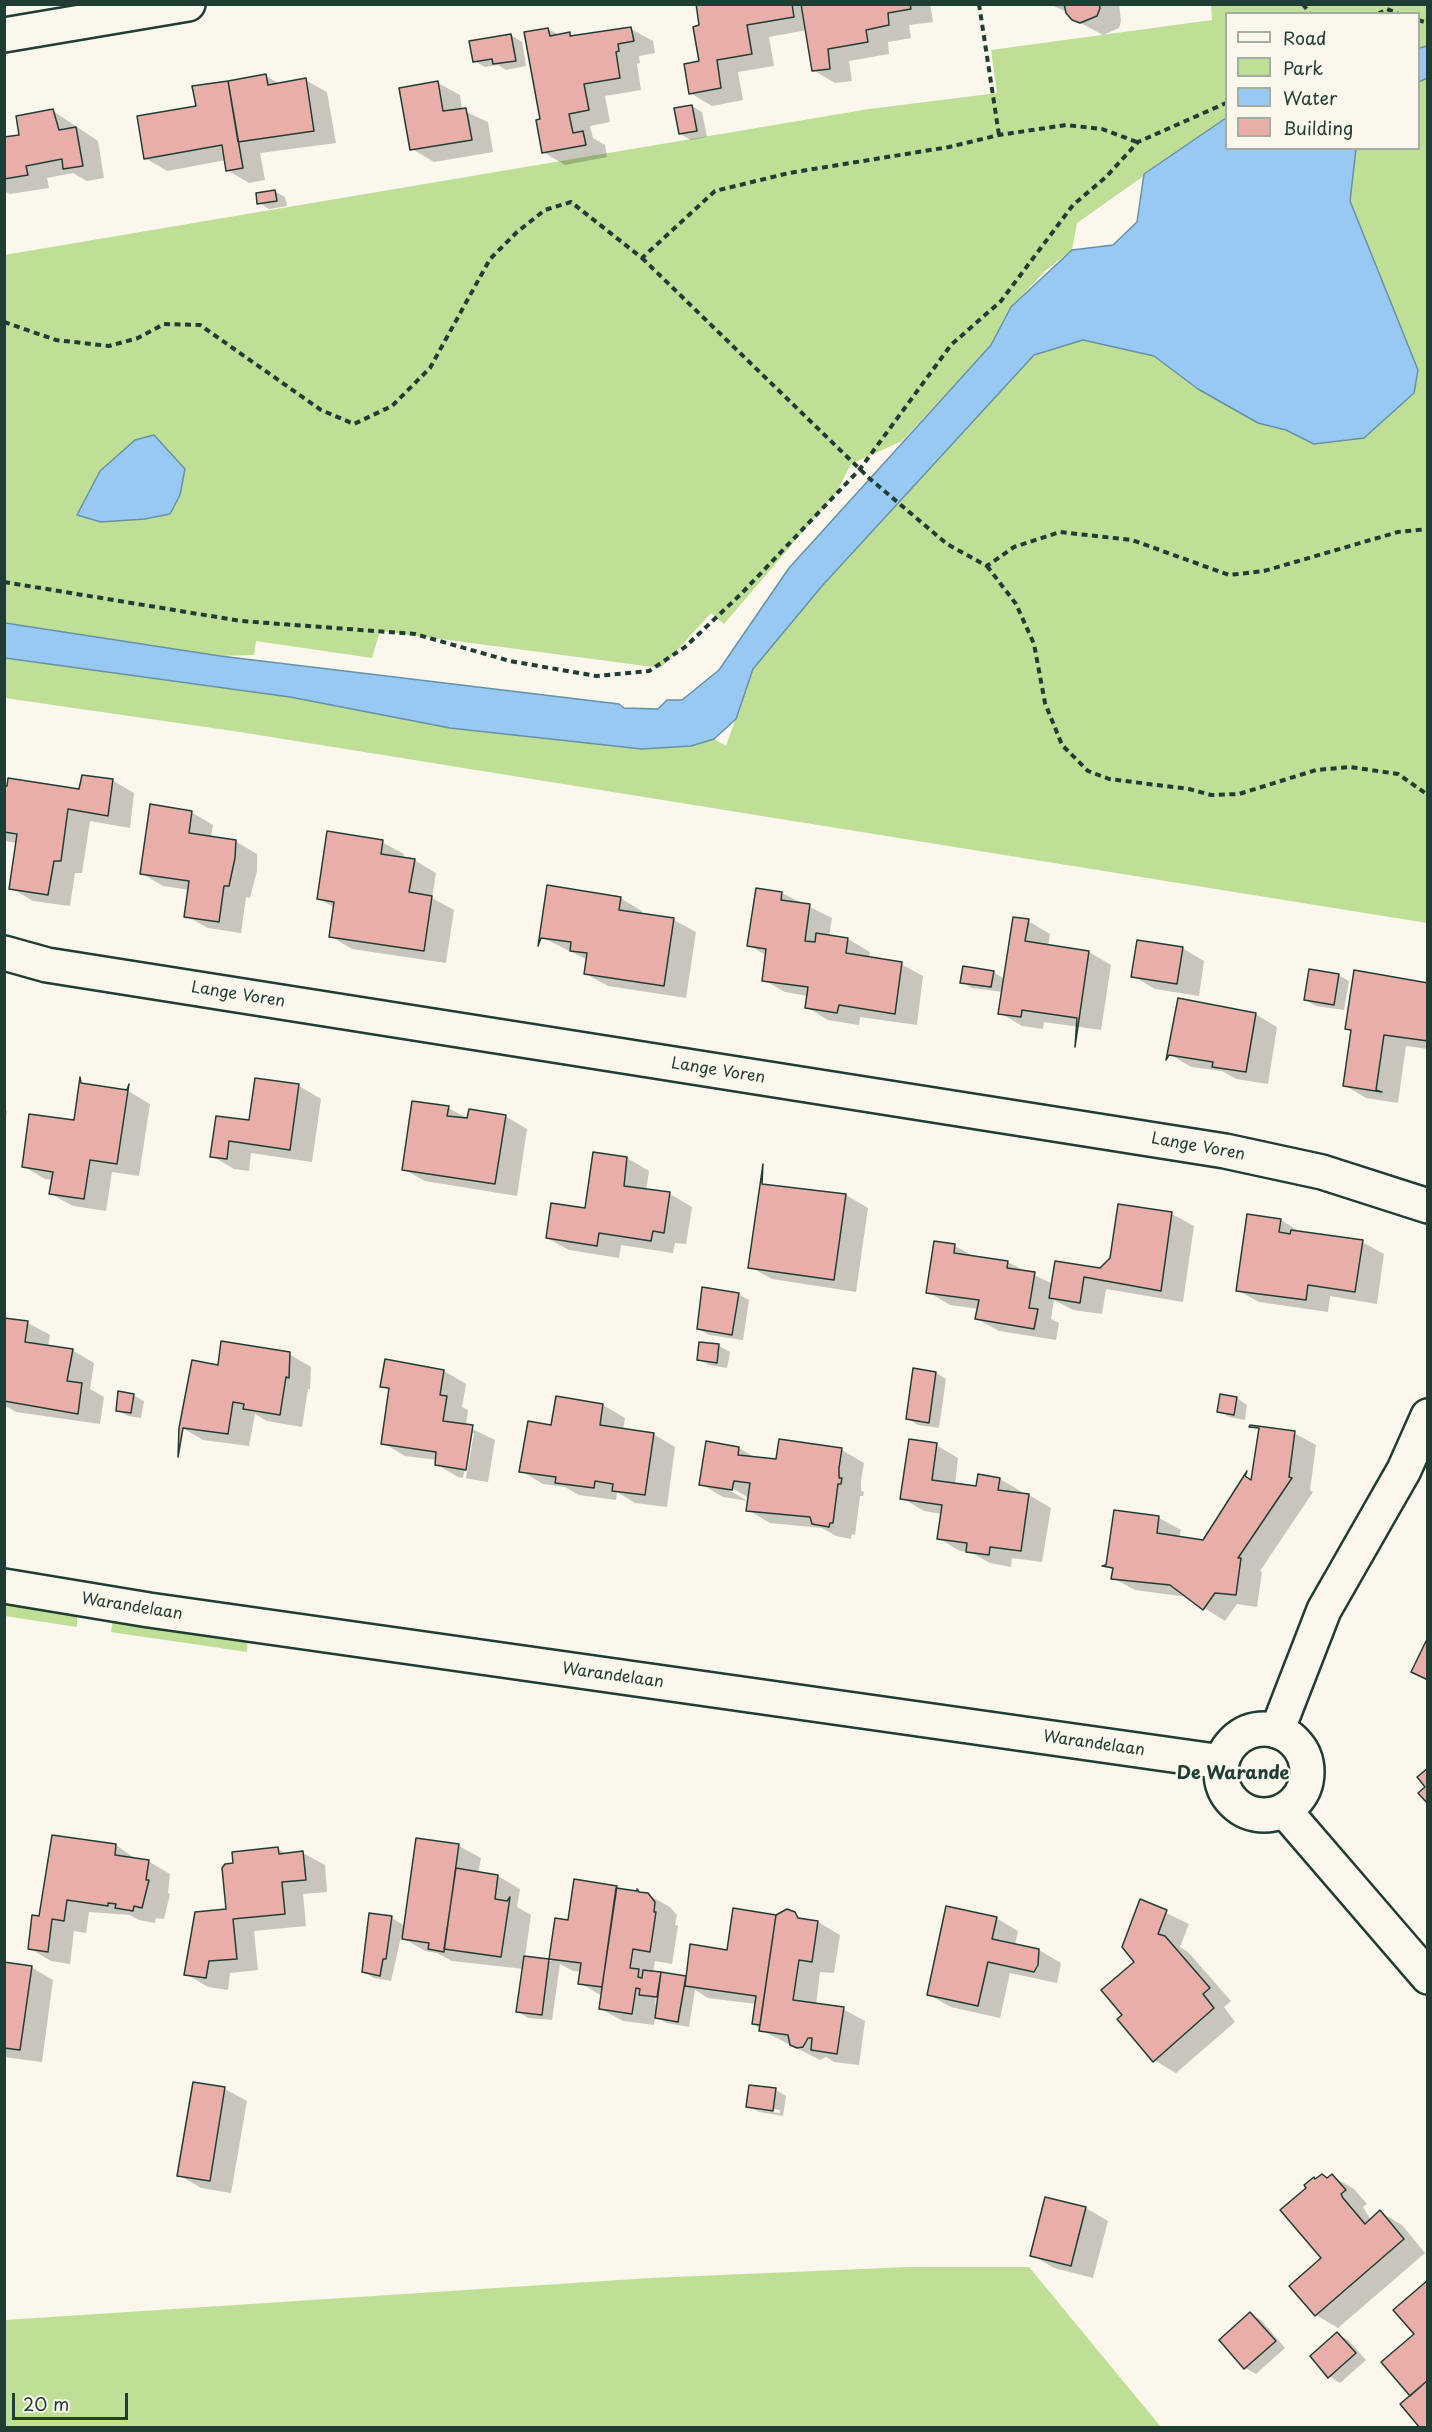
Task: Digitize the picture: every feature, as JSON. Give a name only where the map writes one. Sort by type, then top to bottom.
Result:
[{"type":"street","points":[[4,35],[188,4]]},
{"type":"street","name":"Lange Voren","points":[[4,952],[46,965],[1225,1150],[1322,1172],[1428,1206]]},
{"type":"street","points":[[1277,1731],[1324,1610],[1404,1470],[1428,1416]]},
{"type":"street","name":"Warandelaan","points":[[4,1586],[149,1610],[1222,1762]]},
{"type":"street","points":[[1255,1730],[1277,1731],[1295,1742],[1304,1754],[1308,1768],[1302,1794],[1285,1811],[1261,1816],[1238,1807],[1228,1797],[1223,1784],[1222,1762],[1231,1744],[1242,1735],[1255,1730]]},
{"type":"street","points":[[1285,1811],[1428,1977]]},
{"type":"path","points":[[979,4],[999,135]]},
{"type":"path","points":[[4,582],[241,621],[415,634],[510,661],[596,676],[649,671],[685,647],[734,601],[860,469],[951,345],[1001,301],[1073,205],[1106,177],[1138,142],[1225,103]]},
{"type":"path","points":[[642,258],[715,191],[789,173],[1066,125],[1102,129],[1138,142]]},
{"type":"path","points":[[4,322],[56,340],[109,346],[138,338],[164,324],[200,325],[321,410],[354,424],[392,406],[430,368],[490,259],[517,232],[545,210],[571,202],[642,258],[869,478],[911,511],[947,544],[987,566],[1016,604],[1034,644],[1045,703],[1062,744],[1088,771],[1108,779],[1189,789],[1211,795],[1239,794],[1316,770],[1350,767],[1398,774],[1428,795]]},
{"type":"path","points":[[987,566],[1014,547],[1060,532],[1132,540],[1229,576],[1264,571],[1398,532],[1428,529]]},
{"type":"green space","points":[[1211,5],[1427,5],[1427,46],[1420,48],[1420,12],[1225,12],[1225,119],[1077,223],[1072,250],[1045,271],[1015,303],[991,345],[902,441],[851,464],[836,493],[724,624],[711,613],[661,668],[380,631],[372,658],[256,641],[254,655],[220,656],[5,623],[4,255],[869,109],[997,93],[991,50],[1212,20]]},
{"type":"green space","points":[[1427,78],[1427,923],[240,732],[5,698],[5,658],[290,697],[450,728],[691,746],[714,739],[726,746],[753,669],[822,586],[1034,355],[1083,340],[1154,356],[1198,389],[1258,423],[1286,430],[1314,444],[1400,404],[1414,393],[1418,370],[1350,201],[1356,150],[1420,150],[1420,82]]},
{"type":"green space","points":[[5,1597],[77,1612],[77,1627],[5,1616]]},
{"type":"green space","points":[[113,1618],[248,1639],[247,1652],[111,1632]]},
{"type":"green space","points":[[909,2267],[1029,2267],[1161,2427],[5,2427],[5,2320],[650,2278]]},
{"type":"water","points":[[1427,46],[1427,78],[1420,82],[1420,48]]},
{"type":"water","points":[[1225,119],[1225,150],[1356,150],[1350,201],[1418,370],[1414,393],[1364,438],[1314,444],[1286,430],[1258,423],[1198,389],[1154,356],[1083,340],[1034,355],[822,586],[753,669],[736,719],[714,739],[691,746],[642,749],[450,728],[290,697],[5,658],[5,623],[220,656],[619,704],[624,708],[658,709],[667,700],[682,700],[719,670],[789,568],[991,345],[1011,307],[1072,250],[1113,245],[1137,222],[1144,174]]},
{"type":"water","points":[[154,435],[185,469],[180,495],[170,514],[145,519],[101,522],[77,515],[100,471],[135,440]]},
{"type":"building","points":[[696,4],[792,4],[794,17],[747,25],[752,54],[717,60],[721,88],[689,94],[684,64],[699,61],[693,27],[699,25]]},
{"type":"building","points":[[801,4],[910,4],[911,9],[888,13],[889,25],[866,30],[868,42],[828,49],[830,69],[812,71]]},
{"type":"building","points":[[1064,4],[1099,4],[1100,8],[1097,16],[1080,23],[1072,20],[1066,13]]},
{"type":"building","points":[[631,27],[634,41],[618,44],[619,51],[616,52],[620,78],[584,84],[589,110],[569,114],[573,133],[583,131],[586,145],[542,153],[536,120],[540,119],[524,32],[548,28],[550,36],[570,32],[570,36]]},
{"type":"building","points":[[511,34],[516,61],[493,64],[492,59],[473,62],[469,41]]},
{"type":"building","points":[[266,74],[268,85],[306,78],[314,131],[238,142],[228,81]]},
{"type":"building","points":[[228,81],[243,168],[226,171],[222,145],[144,159],[137,116],[196,106],[192,86]]},
{"type":"building","points":[[438,81],[443,111],[466,108],[472,140],[410,150],[399,88]]},
{"type":"building","points":[[692,105],[697,131],[679,134],[674,108]]},
{"type":"building","points":[[53,109],[59,130],[76,127],[83,166],[63,169],[62,159],[26,166],[28,175],[4,179],[4,137],[19,135],[16,116]]},
{"type":"building","points":[[275,190],[277,201],[257,204],[256,193]]},
{"type":"building","points":[[82,775],[113,779],[108,816],[68,809],[61,861],[54,861],[48,895],[9,889],[17,834],[4,832],[4,786],[7,786],[8,778],[79,789]]},
{"type":"building","points":[[150,804],[192,811],[189,833],[236,840],[235,858],[229,886],[224,886],[219,922],[184,917],[189,881],[140,874]]},
{"type":"building","points":[[327,831],[383,840],[381,854],[415,859],[409,892],[432,896],[424,951],[329,937],[334,902],[317,899]]},
{"type":"building","points":[[547,885],[621,897],[619,910],[674,918],[664,986],[584,974],[587,953],[570,951],[571,942],[541,938],[538,946]]},
{"type":"building","points":[[756,888],[782,892],[781,900],[810,904],[805,941],[815,942],[816,933],[848,938],[846,953],[902,962],[895,1014],[839,1005],[837,1013],[805,1008],[808,987],[762,981],[766,949],[747,946]]},
{"type":"building","points":[[1013,917],[1029,919],[1025,941],[1089,951],[1075,1047],[1077,1018],[1022,1010],[1021,1017],[998,1014]]},
{"type":"building","points":[[1137,940],[1183,947],[1177,984],[1131,977]]},
{"type":"building","points":[[963,966],[994,971],[991,987],[960,983]]},
{"type":"building","points":[[1309,969],[1339,974],[1334,1005],[1304,1000]]},
{"type":"building","points":[[1354,970],[1428,983],[1428,1041],[1384,1035],[1376,1090],[1382,1092],[1343,1086],[1351,1030],[1345,1029]]},
{"type":"building","points":[[1178,998],[1256,1013],[1246,1072],[1212,1067],[1213,1062],[1169,1055],[1166,1060]]},
{"type":"building","points":[[80,1077],[81,1083],[127,1090],[129,1084],[117,1164],[90,1160],[84,1199],[49,1194],[53,1172],[22,1167],[29,1114],[74,1120]]},
{"type":"building","points":[[255,1078],[299,1084],[290,1150],[229,1141],[227,1159],[210,1157],[216,1116],[249,1120]]},
{"type":"building","points":[[412,1101],[449,1106],[447,1116],[467,1118],[469,1109],[506,1115],[495,1184],[402,1170]]},
{"type":"building","points":[[593,1152],[627,1157],[624,1186],[670,1192],[664,1233],[653,1231],[651,1241],[599,1233],[597,1246],[546,1238],[551,1203],[585,1208]]},
{"type":"building","points":[[763,1164],[762,1184],[846,1194],[834,1280],[748,1268]]},
{"type":"building","points":[[1118,1204],[1172,1212],[1161,1291],[1084,1277],[1080,1303],[1049,1298],[1055,1261],[1100,1268],[1110,1258]]},
{"type":"building","points":[[1247,1214],[1281,1219],[1279,1232],[1290,1234],[1291,1230],[1363,1240],[1355,1292],[1308,1285],[1306,1300],[1236,1291]]},
{"type":"building","points":[[934,1241],[955,1244],[954,1253],[1008,1261],[1007,1268],[1035,1272],[1029,1308],[1038,1309],[1034,1329],[975,1319],[979,1300],[926,1293]]},
{"type":"building","points":[[702,1287],[739,1293],[732,1335],[697,1329]]},
{"type":"building","points":[[4,1318],[28,1321],[25,1342],[73,1349],[67,1381],[82,1383],[78,1414],[4,1401]]},
{"type":"building","points":[[221,1341],[290,1352],[289,1378],[286,1377],[280,1415],[243,1409],[244,1404],[233,1402],[228,1434],[183,1428],[178,1457],[179,1428],[192,1360],[218,1365]]},
{"type":"building","points":[[699,1342],[719,1344],[717,1363],[697,1360]]},
{"type":"building","points":[[385,1359],[444,1370],[440,1395],[447,1396],[443,1421],[473,1425],[466,1470],[435,1465],[436,1452],[381,1444],[389,1388],[380,1387]]},
{"type":"building","points":[[913,1368],[936,1372],[929,1423],[906,1419]]},
{"type":"building","points":[[118,1391],[134,1394],[131,1413],[116,1411]]},
{"type":"building","points":[[1220,1394],[1237,1397],[1234,1415],[1217,1412]]},
{"type":"building","points":[[556,1396],[603,1404],[600,1425],[654,1433],[645,1495],[612,1491],[613,1484],[595,1481],[594,1488],[555,1483],[556,1477],[519,1472],[528,1421],[551,1425]]},
{"type":"building","points":[[1250,1425],[1295,1431],[1289,1477],[1292,1478],[1238,1558],[1241,1558],[1236,1595],[1215,1593],[1203,1610],[1170,1585],[1111,1579],[1113,1568],[1102,1566],[1106,1565],[1114,1510],[1159,1516],[1157,1533],[1203,1540],[1247,1471],[1245,1476],[1251,1480],[1259,1428],[1249,1427]]},
{"type":"building","points":[[779,1439],[842,1448],[839,1478],[842,1478],[841,1484],[838,1484],[833,1523],[830,1523],[829,1527],[812,1524],[810,1517],[746,1511],[750,1483],[734,1481],[732,1490],[699,1485],[706,1441],[739,1447],[738,1455],[776,1459]]},
{"type":"building","points":[[909,1439],[937,1443],[932,1480],[976,1486],[978,1474],[1000,1478],[998,1490],[1029,1494],[1021,1551],[990,1547],[989,1555],[966,1552],[967,1543],[937,1539],[942,1505],[900,1499]]},
{"type":"building","points":[[1428,1637],[1428,1680],[1411,1672]]},
{"type":"building","points":[[1428,1768],[1428,1804],[1418,1793],[1425,1787],[1417,1777]]},
{"type":"building","points":[[52,1835],[116,1844],[115,1855],[149,1860],[146,1880],[149,1880],[142,1908],[134,1906],[133,1911],[115,1908],[116,1904],[108,1903],[108,1906],[67,1900],[64,1921],[52,1919],[48,1952],[28,1949],[32,1915],[39,1916]]},
{"type":"building","points":[[416,1838],[459,1844],[444,1952],[428,1949],[429,1943],[402,1939]]},
{"type":"building","points":[[278,1847],[279,1854],[303,1851],[306,1880],[282,1882],[285,1914],[233,1919],[237,1959],[209,1961],[206,1978],[184,1975],[195,1912],[226,1909],[222,1868],[225,1864],[233,1863],[232,1852]]},
{"type":"building","points":[[456,1868],[498,1875],[495,1899],[507,1901],[510,1897],[501,1957],[444,1949]]},
{"type":"building","points":[[574,1879],[617,1886],[602,1987],[578,1984],[581,1963],[549,1959],[555,1918],[568,1920]]},
{"type":"building","points":[[616,1888],[637,1891],[637,1889],[639,1892],[648,1893],[655,1902],[654,1912],[656,1912],[650,1952],[633,1949],[630,1968],[639,1969],[638,1977],[642,1978],[643,1970],[661,1972],[657,1997],[639,1995],[640,1989],[636,1988],[632,2014],[599,2009]]},
{"type":"building","points":[[1140,1899],[1167,1910],[1158,1934],[1165,1936],[1210,1988],[1203,1994],[1214,2008],[1153,2062],[1117,2019],[1122,2015],[1101,1990],[1134,1962],[1122,1947]]},
{"type":"building","points":[[946,1906],[997,1917],[992,1939],[1039,1949],[1038,1965],[1034,1972],[988,1962],[978,2006],[927,1995]]},
{"type":"building","points":[[733,1908],[776,1915],[760,2025],[752,2024],[756,1996],[685,1986],[690,1944],[727,1950]]},
{"type":"building","points":[[787,1909],[795,1912],[798,1918],[818,1921],[812,1962],[799,1960],[793,2000],[844,2007],[837,2054],[811,2050],[812,2038],[808,2038],[803,2047],[797,2048],[790,2045],[788,2035],[759,2031],[776,1915]]},
{"type":"building","points":[[369,1913],[392,1916],[386,1959],[383,1959],[380,1976],[362,1972]]},
{"type":"building","points":[[524,1956],[549,1959],[542,2015],[516,2012]]},
{"type":"building","points":[[4,1962],[32,1966],[20,2050],[4,2048]]},
{"type":"building","points":[[661,1972],[686,1976],[678,2022],[655,2018]]},
{"type":"building","points":[[193,2082],[225,2087],[210,2181],[177,2176]]},
{"type":"building","points":[[749,2085],[776,2088],[773,2111],[746,2107]]},
{"type":"building","points":[[1322,2174],[1327,2178],[1332,2174],[1346,2190],[1341,2194],[1343,2198],[1365,2224],[1380,2210],[1404,2239],[1315,2316],[1289,2286],[1321,2258],[1280,2210],[1306,2188],[1304,2185]]},
{"type":"building","points":[[1045,2197],[1086,2207],[1071,2266],[1030,2256]]},
{"type":"building","points":[[1428,2280],[1428,2380],[1410,2396],[1381,2362],[1414,2334],[1393,2310]]},
{"type":"building","points":[[1250,2312],[1276,2341],[1244,2369],[1219,2340]]},
{"type":"building","points":[[1337,2332],[1356,2353],[1328,2378],[1310,2356]]},
{"type":"building","points":[[1428,2380],[1428,2428],[1420,2428],[1400,2404]]},
{"type":"district","name":"De Warande","points":[[1233,1774]]}]
